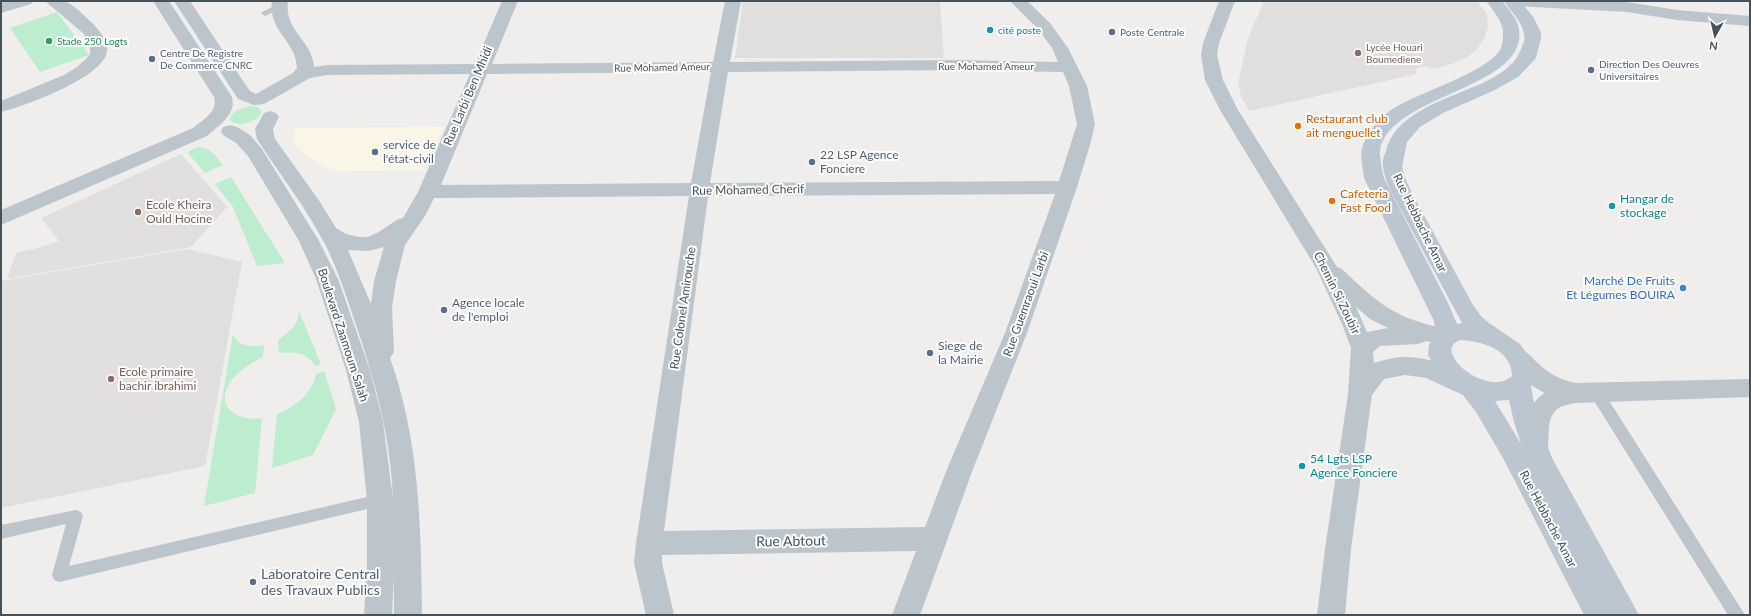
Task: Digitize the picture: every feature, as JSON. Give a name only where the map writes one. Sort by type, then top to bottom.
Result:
[{"type":"main road","name":"Rue Hebbache Amar","points":[[1437,303],[1374,178],[1370,162],[1372,145],[1378,131],[1390,118],[1410,105],[1478,74],[1494,65],[1506,55],[1511,44],[1511,30],[1494,1]]},
{"type":"main road","name":"Rue Hebbache Amar","points":[[1498,340],[1475,323],[1457,297],[1404,197],[1396,179],[1392,163],[1394,147],[1405,129],[1439,108],[1510,75],[1524,64],[1532,51],[1533,36],[1526,20],[1513,1]]},
{"type":"main road","points":[[1457,331],[1470,331],[1484,334],[1498,340],[1510,348],[1518,357],[1523,368],[1524,378],[1519,385],[1510,390],[1497,392],[1482,390],[1460,384],[1440,360],[1438,351],[1439,335],[1457,331]]},
{"type":"main road","name":"Rue Hebbache Amar","points":[[1460,384],[1512,451],[1600,615]]},
{"type":"main road","name":"Rue Hebbache Amar","points":[[1519,385],[1520,402],[1536,452],[1557,495],[1625,615]]},
{"type":"street","points":[[1,8],[25,1]]},
{"type":"street","points":[[1,107],[66,80],[92,64],[98,55],[99,48],[95,38],[88,28],[66,9],[53,1]]},
{"type":"street","points":[[161,1],[223,97],[224,122]]},
{"type":"street","points":[[182,1],[244,95],[264,106]]},
{"type":"street","name":"Rue Larbi Ben Mhidi","points":[[384,373],[381,308],[385,281],[394,244],[418,211],[428,192],[510,1]]},
{"type":"street","name":"Rue Colonel Amirouche","points":[[660,615],[648,563],[649,543],[700,190],[720,66],[733,1]]},
{"type":"street","name":"Rue Guemraoui Larbi","points":[[906,615],[933,539],[1016,333],[1067,187],[1081,145],[1086,124],[1078,86],[1070,66],[1060,48],[1044,26],[1018,1]]},
{"type":"street","name":"Chemin Si Zoubir","points":[[1227,1],[1211,43],[1209,55],[1214,80],[1229,110],[1326,267],[1353,324],[1366,345],[1393,356],[1411,366]]},
{"type":"street","points":[[1513,1],[1627,7],[1677,15],[1750,21]]},
{"type":"street","points":[[279,7],[282,23],[303,68]]},
{"type":"street","name":"Rue Mohamed Ameur","points":[[238,87],[256,91],[265,91],[282,86],[303,68],[310,72],[327,70],[720,66],[1070,66]]},
{"type":"street","points":[[224,122],[252,128],[264,106],[276,97],[282,86]]},
{"type":"street","points":[[1,218],[224,122],[240,102],[264,106]]},
{"type":"street","name":"Boulevard Zaamoum Salah","points":[[264,106],[264,129],[266,139],[313,207],[337,248],[352,282],[384,373],[398,432],[405,479],[408,560],[408,615]]},
{"type":"street","name":"Boulevard Zaamoum Salah","points":[[224,122],[243,139],[255,153],[310,241],[324,274],[358,370],[371,422],[380,500],[381,569],[378,615]]},
{"type":"street","name":"Rue Mohamed Cherif","points":[[428,192],[1067,187]]},
{"type":"street","points":[[328,233],[346,244],[368,244],[393,234],[411,220]]},
{"type":"street","points":[[1326,267],[1357,295],[1394,322],[1439,335]]},
{"type":"street","points":[[1437,303],[1436,324],[1432,330],[1439,335]]},
{"type":"street","points":[[1366,345],[1386,336],[1439,335]]},
{"type":"street","name":"Chemin Si Zoubir","points":[[1331,615],[1338,549],[1360,394],[1362,363],[1366,345]]},
{"type":"street","points":[[1518,357],[1534,376],[1564,391],[1586,393],[1750,388]]},
{"type":"street","points":[[1360,394],[1374,372],[1394,366],[1411,366],[1460,384]]},
{"type":"street","points":[[1536,452],[1536,425],[1542,411],[1551,401],[1586,393]]},
{"type":"street","name":"Rue Abtout","points":[[649,543],[933,539]]},
{"type":"lane","points":[[1586,393],[1737,615]]},
{"type":"lane","points":[[1,532],[76,516],[59,575],[380,500]]},
{"type":"shaded area","points":[[743,1],[940,1],[944,58],[735,58]]},
{"type":"shaded area","name":"Lycée Houari Boumediene","points":[[1264,1],[1477,1],[1487,14],[1488,27],[1484,39],[1477,49],[1466,58],[1449,65],[1435,69],[1424,66],[1415,69],[1417,74],[1249,111],[1241,96],[1238,83],[1248,38]]},
{"type":"shaded area","points":[[444,127],[424,170],[337,171],[323,166],[306,155],[295,145],[293,138],[295,128]]},
{"type":"shaded area","name":"Ecole Kheira Ould Hocine","points":[[181,154],[227,207],[191,247],[7,279],[16,253],[59,241],[41,218]]},
{"type":"shaded area","name":"Ecole primaire bachir ibrahimi","points":[[187,249],[242,262],[205,466],[1,508],[1,281]]},
{"type":"green space","name":"Stade 250 Logts","points":[[57,12],[89,55],[40,72],[10,28]]},
{"type":"green space","points":[[253,106],[259,108],[261,113],[251,122],[238,124],[230,120],[232,114],[237,110]]},
{"type":"green space","points":[[198,147],[210,150],[223,165],[205,173],[187,152]]},
{"type":"green space","points":[[231,177],[285,263],[257,266],[233,207],[215,184]]},
{"type":"green space","points":[[298,309],[321,364],[315,366],[312,361],[304,355],[279,353],[278,340],[290,331],[296,323],[298,319]]},
{"type":"green space","points":[[233,334],[242,344],[250,346],[264,345],[263,357],[246,367],[234,377],[226,390],[225,399],[231,411],[237,415],[262,418],[255,493],[204,506]]},
{"type":"green space","points":[[324,371],[336,409],[313,455],[272,468],[277,414],[302,399],[314,381],[316,374]]},
{"type":"place","name":"cité poste","points":[[990,30]]},
{"type":"place","name":"Poste Centrale","points":[[1112,32]]},
{"type":"place","name":"Stade 250 Logts","points":[[49,41]]},
{"type":"place","name":"Lycée Houari Boumediene","points":[[1358,53]]},
{"type":"place","name":"Centre De Registre De Commerce CNRC","points":[[152,59]]},
{"type":"place","name":"Direction Des Oeuvres Universitaires","points":[[1591,70]]},
{"type":"place","name":"Restaurant club ait menguellet","points":[[1298,126]]},
{"type":"place","name":"service de l'état-civil","points":[[375,152]]},
{"type":"place","name":"22 LSP Agence Fonciere","points":[[812,162]]},
{"type":"place","name":"Cafeteria Fast Food","points":[[1332,201]]},
{"type":"place","name":"Hangar de stockage","points":[[1612,206]]},
{"type":"place","name":"Ecole Kheira Ould Hocine","points":[[138,212]]},
{"type":"place","name":"Marché De Fruits Et Légumes BOUIRA","points":[[1683,288]]},
{"type":"place","name":"Agence locale de l'emploi","points":[[444,310]]},
{"type":"place","name":"Siege de la Mairie","points":[[930,353]]},
{"type":"place","name":"Ecole primaire bachir ibrahimi","points":[[111,379]]},
{"type":"place","name":"54 Lgts LSP Agence Fonciere","points":[[1302,466]]},
{"type":"place","name":"Laboratoire Central des Travaux Publics","points":[[253,582]]}]
